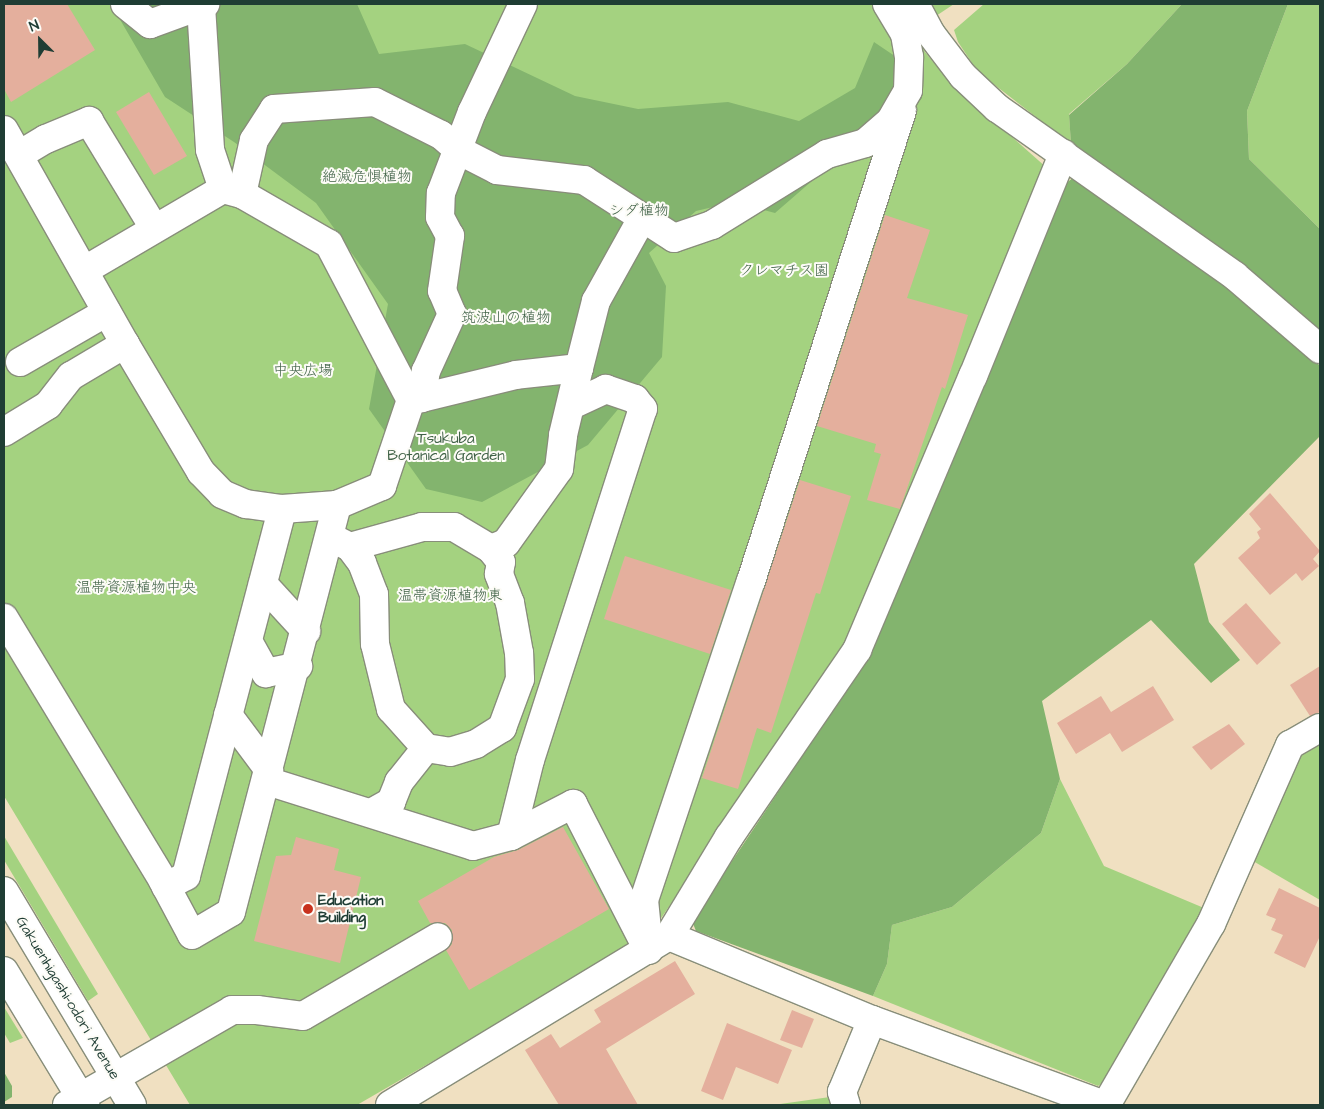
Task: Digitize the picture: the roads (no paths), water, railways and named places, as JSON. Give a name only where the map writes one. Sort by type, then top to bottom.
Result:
[{"type":"street","points":[[125,4],[150,24],[203,5],[210,150],[232,191],[329,244],[417,399]]},
{"type":"street","points":[[154,228],[89,121],[46,139],[10,147],[85,270],[124,344],[201,472],[222,494],[246,504],[282,509],[337,505],[382,486],[417,399],[426,371],[452,314],[442,292],[450,236],[440,217],[441,193],[472,112],[523,4]]},
{"type":"street","points":[[659,943],[644,900],[751,581],[908,90],[909,57],[905,34],[887,4]]},
{"type":"street","points":[[915,4],[931,34],[963,76],[997,108],[1235,276],[1320,349]]},
{"type":"street","points":[[85,270],[154,228],[232,191],[254,140],[274,109],[376,102],[441,135],[458,150],[497,170],[584,180],[641,220],[674,238],[712,225],[827,154],[865,143],[891,120],[908,90]]},
{"type":"street","points":[[390,1105],[659,943],[857,650],[973,376],[1063,154]]},
{"type":"street","points":[[340,542],[362,563],[374,594],[375,644],[391,709],[426,748],[450,752],[476,744],[502,728],[520,679],[517,637],[498,574],[499,551],[559,469],[579,368],[596,301],[641,220]]},
{"type":"street","points":[[20,362],[108,312]]},
{"type":"street","points":[[4,432],[48,405],[71,376],[124,344]]},
{"type":"street","points":[[417,399],[516,375],[579,368]]},
{"type":"street","points":[[511,836],[530,760],[643,409],[635,399],[606,389],[571,405]]},
{"type":"street","points":[[4,618],[166,887],[192,935],[231,912],[306,631],[340,542],[337,505]]},
{"type":"street","points":[[166,887],[186,876],[282,509]]},
{"type":"street","points":[[340,542],[422,528],[454,527],[499,551]]},
{"type":"street","points":[[263,584],[306,631]]},
{"type":"street","points":[[248,641],[266,674],[298,666]]},
{"type":"street","points":[[228,715],[268,775],[373,812],[404,826],[473,846],[511,836],[573,804],[659,943],[1105,1105],[1211,924],[1290,745],[1320,728]]},
{"type":"street","points":[[373,812],[391,802],[399,782],[426,748]]},
{"type":"street","name":"Gakuenhigashi-odori Avenue","points":[[4,891],[132,1105]]},
{"type":"street","points":[[4,971],[77,1103],[232,1010],[257,1010],[303,1016],[438,937]]},
{"type":"street","points":[[846,1105],[842,1092],[872,1020]]},
{"type":"place","name":"Education Building","points":[[308,909]]},
{"type":"park label","name":"絶滅危惧植物","points":[[367,177]]},
{"type":"park label","name":"シダ植物","points":[[639,211]]},
{"type":"park label","name":"クレマチス園","points":[[784,271]]},
{"type":"park label","name":"筑波山の植物","points":[[506,318]]},
{"type":"park label","name":"中央広場","points":[[303,371]]},
{"type":"park label","name":"Tsukuba Botanical Garden","points":[[446,446]]},
{"type":"park label","name":"温帯資源植物中央","points":[[136,588]]},
{"type":"park label","name":"温帯資源植物東","points":[[450,596]]}]
